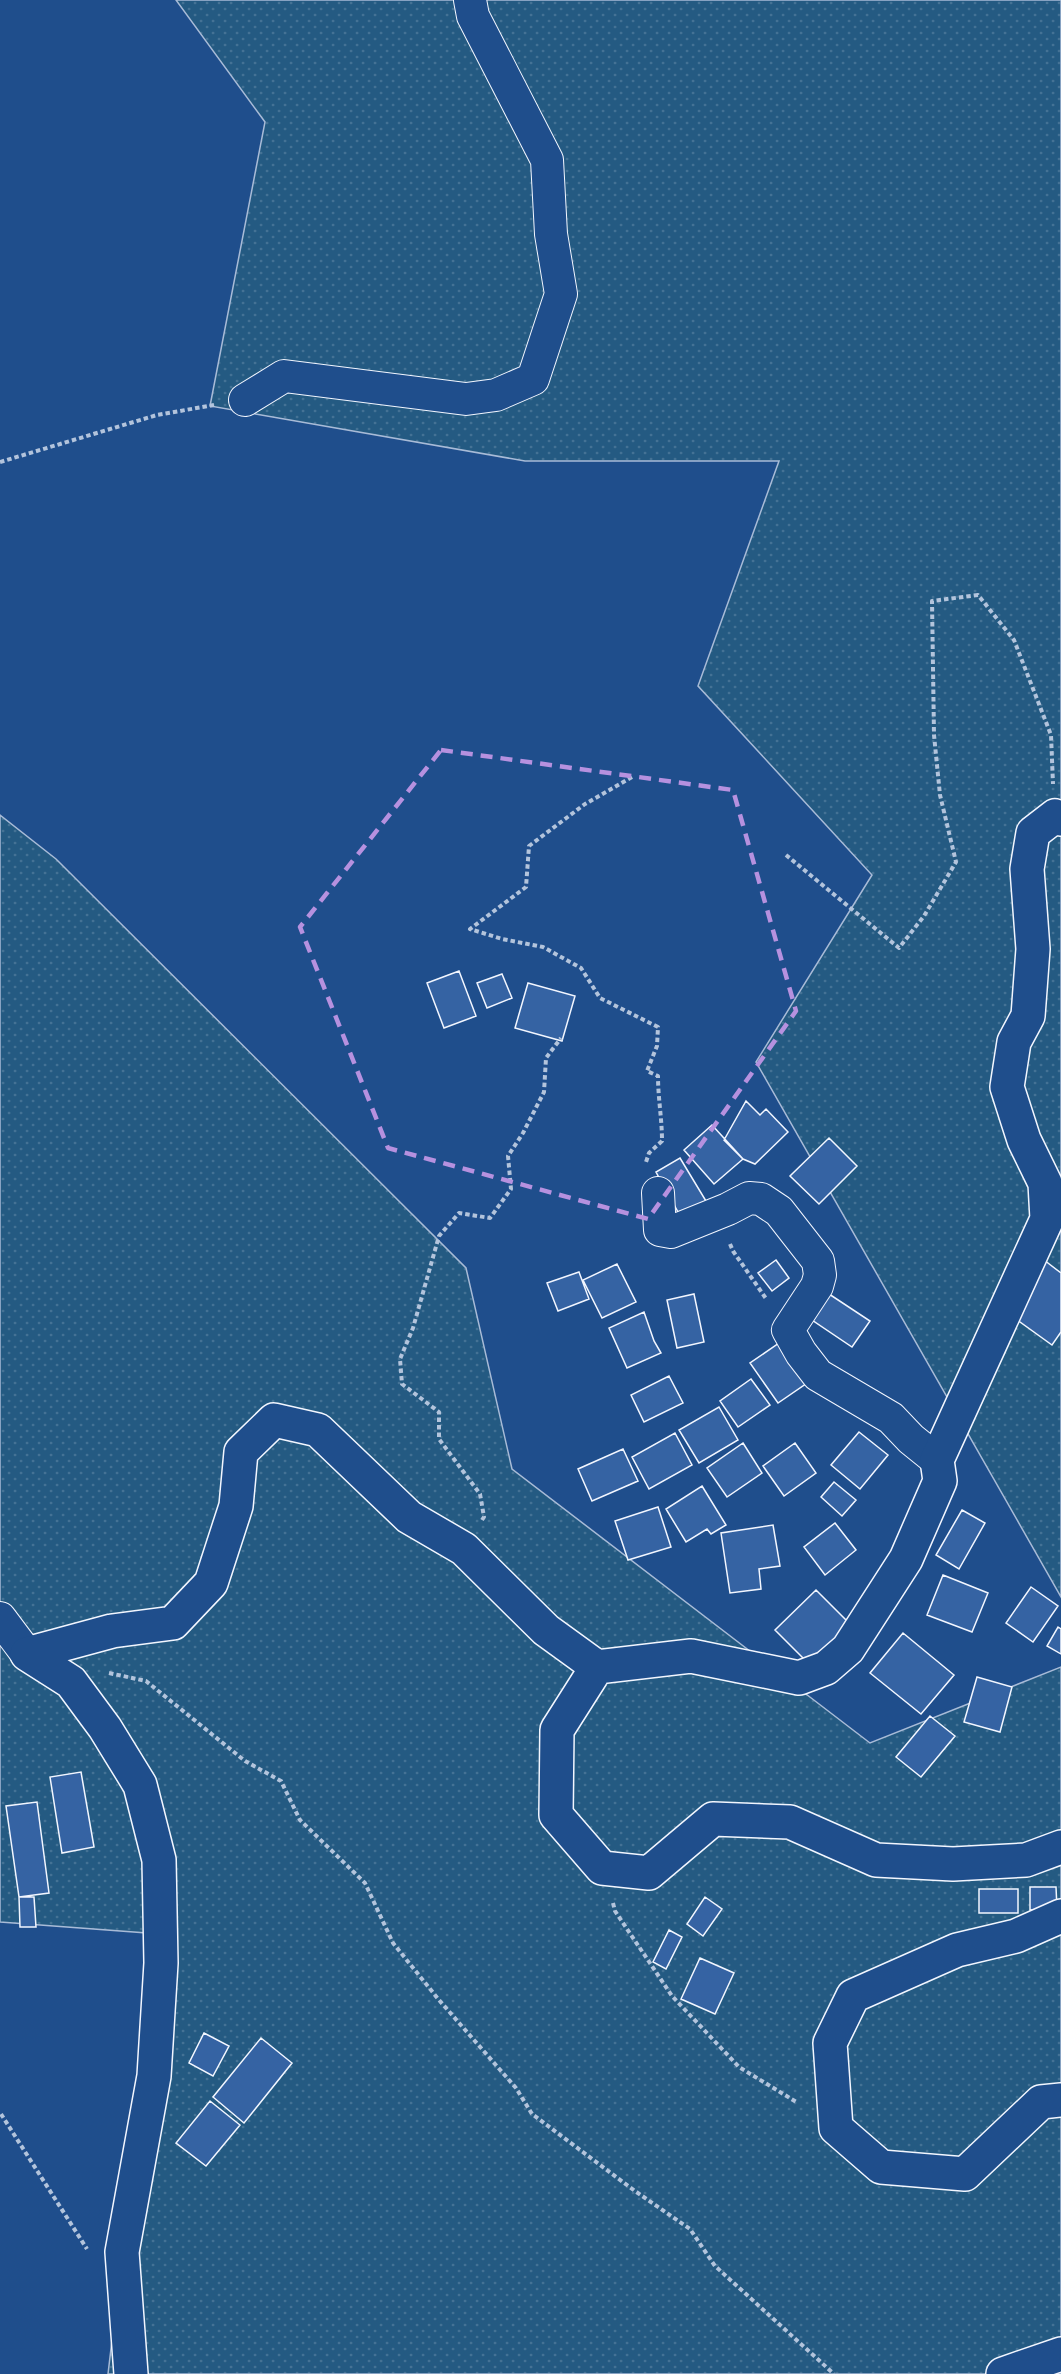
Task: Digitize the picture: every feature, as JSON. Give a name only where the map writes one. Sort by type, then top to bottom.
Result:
[{"type":"street","points":[[245,400],[284,376],[466,399],[496,395],[533,379],[561,294],[550,234],[547,160],[473,16],[470,0]]},
{"type":"street","points":[[27,1654],[112,1631],[173,1623],[211,1583],[236,1506],[241,1452],[274,1420],[318,1430],[409,1518],[464,1549],[546,1630],[597,1667],[691,1656],[799,1678],[826,1668],[848,1649],[906,1559],[940,1481],[937,1460],[1047,1219],[1045,1184],[1024,1140],[1007,1087],[1014,1042],[1028,1016],[1033,949],[1027,869],[1033,833],[1058,818]]},
{"type":"street","points":[[658,1193],[660,1230],[665,1232],[671,1232],[728,1209],[749,1198],[761,1199],[779,1211],[818,1261],[817,1286],[788,1330],[801,1353],[818,1375],[891,1418],[911,1439],[937,1460]]},
{"type":"street","points":[[0,1618],[27,1654],[70,1682],[105,1728],[140,1785],[159,1860],[161,1963],[154,2076],[122,2252],[131,2374]]},
{"type":"street","points":[[597,1667],[557,1730],[556,1815],[602,1868],[649,1873],[713,1819],[790,1822],[876,1860],[953,1864],[1026,1860],[1061,1847]]},
{"type":"street","points":[[1061,1916],[1016,1936],[957,1950],[853,1996],[830,2043],[836,2128],[881,2167],[965,2174],[1041,2102],[1061,2100]]},
{"type":"street","points":[[1003,2374],[1061,2354]]},
{"type":"path","points":[[0,462],[73,438],[157,415],[245,400]]},
{"type":"path","points":[[786,855],[898,948],[924,916],[956,862],[940,795],[936,755],[932,601],[978,595],[1014,640],[1051,735],[1058,818]]},
{"type":"path","points":[[632,777],[585,804],[529,846],[526,887],[470,929],[502,939],[543,947],[581,968],[600,998],[658,1027],[657,1046],[647,1071],[658,1076],[658,1095],[663,1114],[662,1141],[649,1154],[640,1175],[658,1193]]},
{"type":"path","points":[[464,1549],[483,1518],[480,1494],[438,1439],[438,1412],[402,1384],[400,1359],[413,1328],[438,1236],[459,1213],[490,1218],[511,1189],[508,1156],[544,1092],[546,1058],[561,1038]]},
{"type":"path","points":[[728,1209],[728,1238],[733,1251],[788,1330]]},
{"type":"path","points":[[103,1671],[146,1681],[245,1761],[281,1781],[300,1820],[365,1883],[393,1943],[438,2000],[516,2088],[532,2114],[690,2229],[715,2266],[834,2374]]},
{"type":"path","points":[[602,1868],[615,1911],[672,1996],[739,2067],[836,2128]]},
{"type":"path","points":[[1,2114],[90,2254]]},
{"type":"highlighted area","points":[[441,750],[733,790],[796,1011],[648,1219],[388,1148],[300,927]]},
{"type":"shaded area","points":[[176,0],[1061,0],[1061,1597],[756,1062],[872,875],[698,686],[779,461],[525,461],[210,406],[265,122]]},
{"type":"shaded area","points":[[0,815],[56,859],[466,1268],[512,1469],[870,1743],[1061,1667],[1061,2374],[108,2374],[160,1934],[0,1922]]},
{"type":"building","points":[[459,971],[476,1016],[444,1028],[427,983]]},
{"type":"building","points":[[502,974],[512,998],[487,1008],[477,983]]},
{"type":"building","points":[[528,983],[575,996],[562,1041],[515,1028]]},
{"type":"building","points":[[746,1101],[760,1115],[766,1109],[788,1132],[755,1164],[743,1159],[724,1140]]},
{"type":"building","points":[[712,1125],[743,1159],[714,1184],[684,1150]]},
{"type":"building","points":[[829,1138],[857,1166],[819,1204],[790,1176]]},
{"type":"building","points":[[680,1158],[709,1206],[683,1221],[656,1172]]},
{"type":"building","points":[[776,1260],[789,1278],[772,1291],[758,1273]]},
{"type":"building","points":[[1044,1260],[1061,1273],[1061,1332],[1052,1345],[1006,1312]]},
{"type":"building","points":[[617,1264],[636,1302],[602,1318],[583,1280]]},
{"type":"building","points":[[579,1272],[589,1299],[558,1311],[547,1283]]},
{"type":"building","points":[[826,1292],[870,1321],[852,1347],[809,1318]]},
{"type":"building","points":[[694,1294],[704,1342],[677,1348],[667,1300]]},
{"type":"building","points":[[644,1312],[654,1341],[661,1353],[627,1368],[609,1328]]},
{"type":"building","points":[[782,1341],[810,1381],[778,1403],[750,1363]]},
{"type":"building","points":[[669,1376],[683,1403],[644,1422],[631,1395]]},
{"type":"building","points":[[751,1379],[770,1405],[738,1427],[720,1401]]},
{"type":"building","points":[[719,1407],[738,1440],[699,1463],[679,1430]]},
{"type":"building","points":[[859,1432],[888,1455],[860,1489],[831,1465]]},
{"type":"building","points":[[675,1433],[692,1465],[649,1489],[632,1457]]},
{"type":"building","points":[[743,1443],[762,1473],[727,1497],[707,1468]]},
{"type":"building","points":[[795,1443],[816,1473],[784,1496],[763,1466]]},
{"type":"building","points":[[623,1449],[638,1481],[592,1501],[578,1469]]},
{"type":"building","points":[[834,1482],[856,1500],[842,1516],[821,1497]]},
{"type":"building","points":[[702,1486],[726,1525],[711,1534],[707,1529],[686,1542],[666,1509]]},
{"type":"building","points":[[658,1507],[671,1547],[628,1560],[615,1521]]},
{"type":"building","points":[[962,1510],[985,1523],[959,1569],[936,1555]]},
{"type":"building","points":[[835,1523],[856,1550],[825,1575],[804,1547]]},
{"type":"building","points":[[773,1525],[780,1566],[759,1569],[761,1589],[730,1593],[721,1533]]},
{"type":"building","points":[[943,1575],[988,1593],[972,1632],[927,1615]]},
{"type":"building","points":[[1031,1587],[1058,1606],[1033,1642],[1006,1623]]},
{"type":"building","points":[[816,1590],[852,1626],[811,1666],[775,1630]]},
{"type":"building","points":[[1058,1627],[1061,1629],[1061,1654],[1047,1646]]},
{"type":"building","points":[[903,1633],[954,1675],[921,1714],[870,1673]]},
{"type":"building","points":[[977,1677],[1012,1687],[1000,1732],[964,1722]]},
{"type":"building","points":[[930,1716],[955,1736],[921,1777],[896,1757]]},
{"type":"building","points":[[81,1772],[94,1847],[62,1853],[50,1777]]},
{"type":"building","points":[[37,1802],[49,1893],[19,1897],[6,1806]]},
{"type":"building","points":[[1030,1887],[1056,1887],[1057,1909],[1030,1910]]},
{"type":"building","points":[[979,1889],[1018,1889],[1018,1913],[979,1913]]},
{"type":"building","points":[[19,1897],[34,1897],[36,1927],[20,1927]]},
{"type":"building","points":[[705,1897],[722,1909],[703,1936],[687,1924]]},
{"type":"building","points":[[669,1930],[682,1937],[666,1969],[653,1962]]},
{"type":"building","points":[[700,1958],[734,1973],[715,2014],[681,1999]]},
{"type":"building","points":[[204,2033],[229,2046],[213,2076],[189,2063]]},
{"type":"building","points":[[261,2038],[292,2063],[244,2123],[213,2097]]},
{"type":"building","points":[[210,2101],[240,2125],[206,2166],[176,2143]]}]
